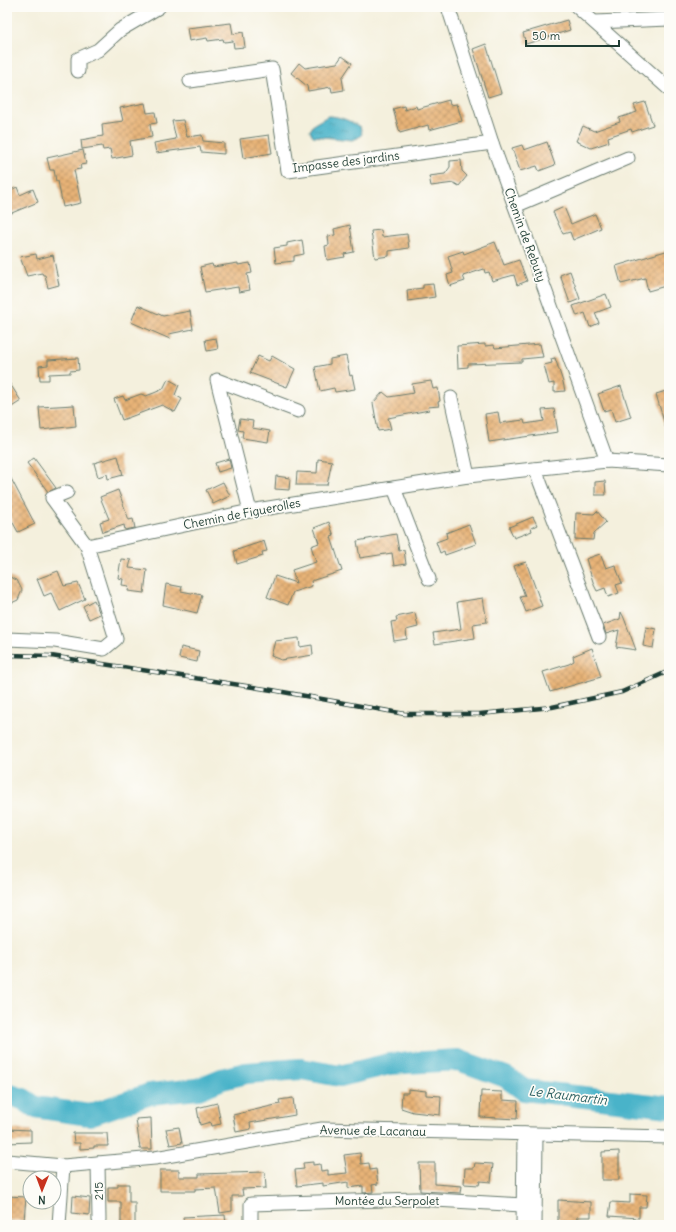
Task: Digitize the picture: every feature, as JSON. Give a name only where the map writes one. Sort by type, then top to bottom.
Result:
[{"type":"street","points":[[78,71],[78,59],[98,50],[120,30],[159,7]]},
{"type":"street","name":"Chemin de Rebuty","points":[[448,7],[492,143],[607,461]]},
{"type":"street","points":[[577,7],[669,89]]},
{"type":"street","points":[[595,22],[669,19]]},
{"type":"street","name":"Impasse des jardins","points":[[190,81],[272,69],[288,171],[492,143]]},
{"type":"street","points":[[515,206],[628,158]]},
{"type":"street","points":[[250,511],[217,380],[298,411]]},
{"type":"street","points":[[451,398],[468,476]]},
{"type":"street","name":"Chemin de Figuerolles","points":[[87,546],[250,511],[468,476],[607,461],[669,465]]},
{"type":"street","points":[[535,469],[599,637]]},
{"type":"street","points":[[394,488],[428,579]]},
{"type":"street","points":[[7,639],[55,641],[104,649],[116,639],[87,546],[52,498],[67,492]]},
{"type":"street","name":"Avenue de Lacanau","points":[[7,1160],[63,1166],[155,1158],[322,1128],[669,1137]]},
{"type":"street","points":[[523,1225],[523,1205],[530,1134]]},
{"type":"street","points":[[530,1134],[535,1225]]},
{"type":"street","name":"215","points":[[98,1163],[99,1220]]},
{"type":"street","points":[[59,1225],[63,1166]]},
{"type":"street","name":"Montée du Serpolet","points":[[250,1225],[251,1204],[417,1199],[523,1205]]},
{"type":"water","points":[[328,116],[341,118],[360,127],[362,134],[358,138],[352,140],[313,136],[310,131],[314,124]]},
{"type":"building","points":[[567,20],[570,30],[526,44],[523,33]]},
{"type":"building","points":[[231,23],[233,34],[243,32],[245,47],[234,48],[233,41],[224,42],[223,39],[208,41],[207,38],[189,41],[187,28]]},
{"type":"building","points":[[486,44],[501,93],[488,97],[473,49]]},
{"type":"building","points":[[342,56],[352,63],[342,78],[344,90],[332,92],[331,87],[308,91],[307,86],[291,73],[299,63],[305,68],[337,63]]},
{"type":"building","points":[[449,100],[450,105],[457,104],[462,121],[429,130],[428,125],[400,133],[393,109],[404,106],[405,110],[416,106],[417,109]]},
{"type":"building","points":[[645,102],[653,125],[632,132],[631,129],[608,137],[609,142],[591,148],[576,141],[583,126],[594,131],[620,122],[619,118],[637,112],[634,105]]},
{"type":"building","points":[[145,103],[147,113],[155,112],[157,123],[150,124],[152,137],[130,141],[132,155],[112,159],[110,149],[103,150],[102,146],[82,149],[81,140],[103,136],[102,124],[123,121],[120,108]]},
{"type":"building","points":[[183,120],[187,137],[202,135],[203,141],[224,143],[224,154],[201,152],[200,147],[156,153],[154,143],[176,139],[172,121]]},
{"type":"building","points":[[269,135],[272,153],[243,158],[240,139]]},
{"type":"building","points":[[547,142],[555,165],[539,171],[537,166],[520,171],[512,148],[522,145],[524,150]]},
{"type":"building","points":[[83,150],[86,164],[80,165],[81,169],[74,170],[81,203],[63,207],[58,181],[56,181],[54,170],[50,170],[47,158]]},
{"type":"building","points":[[461,160],[462,171],[467,176],[459,186],[454,183],[431,186],[429,176],[445,174],[450,167],[450,161]]},
{"type":"building","points":[[17,187],[20,195],[33,189],[38,202],[7,215],[7,192]]},
{"type":"building","points":[[564,207],[571,224],[595,214],[601,228],[573,240],[570,232],[563,234],[553,212]]},
{"type":"building","points":[[350,225],[354,252],[344,254],[345,257],[327,260],[325,246],[329,245],[328,236],[335,235],[334,229]]},
{"type":"building","points":[[381,230],[382,237],[407,234],[409,248],[389,251],[389,256],[375,258],[371,231]]},
{"type":"building","points":[[302,240],[304,254],[294,256],[294,261],[276,263],[274,248],[287,246],[287,243]]},
{"type":"building","points":[[495,242],[504,265],[519,260],[527,281],[517,285],[514,275],[492,281],[489,272],[485,273],[484,269],[463,276],[465,281],[450,286],[447,275],[453,273],[448,256],[463,251],[464,254]]},
{"type":"building","points":[[669,250],[669,285],[648,291],[645,278],[621,284],[616,266]]},
{"type":"building","points":[[36,254],[37,259],[53,255],[59,285],[48,288],[45,275],[42,273],[27,276],[20,257]]},
{"type":"building","points":[[238,263],[238,265],[250,263],[252,273],[247,274],[250,290],[239,292],[238,287],[205,292],[200,267],[212,264],[213,267]]},
{"type":"building","points":[[570,271],[580,299],[570,303],[560,275]]},
{"type":"building","points":[[433,284],[435,297],[408,301],[407,290],[423,288],[423,285]]},
{"type":"building","points":[[606,294],[611,307],[595,313],[599,323],[590,327],[585,313],[577,316],[573,306]]},
{"type":"building","points":[[138,305],[163,316],[190,311],[193,329],[169,334],[170,339],[131,322]]},
{"type":"building","points":[[216,338],[218,349],[207,351],[205,340]]},
{"type":"building","points":[[485,344],[485,346],[494,345],[495,348],[540,344],[543,357],[522,359],[522,362],[468,364],[468,367],[458,368],[457,346]]},
{"type":"building","points":[[258,356],[269,361],[272,356],[295,369],[287,387],[250,373]]},
{"type":"building","points":[[346,356],[350,376],[352,375],[355,389],[335,392],[334,388],[320,391],[315,367],[330,364],[330,359]]},
{"type":"building","points":[[78,358],[79,370],[70,371],[70,373],[49,374],[49,380],[40,380],[39,366],[48,365],[48,360]]},
{"type":"building","points":[[555,358],[565,391],[554,392],[554,383],[549,384],[544,365],[552,363],[551,359]]},
{"type":"building","points":[[7,379],[21,401],[7,410]]},
{"type":"building","points":[[168,379],[179,385],[175,395],[182,399],[175,412],[162,405],[122,420],[114,399],[123,396],[125,400],[141,394],[146,396],[163,389]]},
{"type":"building","points":[[431,381],[433,389],[438,388],[440,401],[438,402],[439,406],[428,407],[429,410],[388,418],[391,429],[378,431],[373,403],[383,392],[389,397],[414,393],[412,384]]},
{"type":"building","points":[[621,386],[631,417],[615,422],[611,409],[604,411],[598,394]]},
{"type":"building","points":[[666,391],[669,400],[669,429],[666,429],[656,394]]},
{"type":"building","points":[[74,405],[76,426],[41,430],[39,407]]},
{"type":"building","points":[[554,409],[558,432],[489,442],[485,414],[498,412],[500,423],[524,420],[525,424],[544,421],[542,410]]},
{"type":"building","points":[[240,419],[253,421],[252,428],[270,431],[268,442],[242,438],[243,431],[238,430]]},
{"type":"building","points":[[118,456],[123,475],[108,479],[107,474],[98,477],[94,463]]},
{"type":"building","points":[[34,458],[56,488],[48,492],[27,463]]},
{"type":"building","points":[[229,459],[231,468],[218,472],[215,463]]},
{"type":"building","points":[[318,459],[332,461],[327,485],[296,485],[297,472],[317,473]]},
{"type":"building","points":[[7,471],[35,524],[18,532],[7,512]]},
{"type":"building","points":[[276,476],[290,478],[289,490],[275,489]]},
{"type":"building","points":[[605,481],[606,495],[595,495],[595,482]]},
{"type":"building","points":[[223,482],[230,496],[213,504],[206,490]]},
{"type":"building","points":[[118,490],[129,520],[133,519],[135,528],[125,530],[124,525],[103,532],[100,522],[109,519],[100,497]]},
{"type":"building","points":[[597,511],[606,522],[594,533],[593,540],[575,539],[576,513],[594,514]]},
{"type":"building","points":[[533,517],[537,525],[531,528],[532,531],[514,538],[509,527]]},
{"type":"building","points":[[329,522],[334,536],[331,537],[342,571],[311,581],[312,586],[293,592],[288,605],[267,597],[275,576],[296,583],[292,570],[316,562],[311,546],[319,543],[314,528]]},
{"type":"building","points":[[469,524],[476,544],[445,555],[444,551],[440,553],[436,542],[447,538],[446,533]]},
{"type":"building","points":[[396,534],[399,551],[404,550],[406,564],[394,566],[392,553],[360,558],[357,541]]},
{"type":"building","points":[[264,541],[267,551],[262,552],[263,556],[237,564],[234,551]]},
{"type":"building","points":[[600,554],[606,568],[615,565],[622,583],[616,585],[619,593],[608,597],[605,588],[597,591],[586,559]]},
{"type":"building","points":[[121,559],[131,560],[129,568],[147,570],[144,593],[128,591],[129,586],[122,585],[123,579],[118,578]]},
{"type":"building","points":[[526,562],[542,606],[526,612],[520,597],[525,596],[514,566]]},
{"type":"building","points":[[58,571],[64,586],[78,583],[85,599],[60,611],[51,593],[44,596],[37,579]]},
{"type":"building","points":[[7,576],[17,580],[22,590],[18,600],[7,605]]},
{"type":"building","points":[[166,584],[182,587],[181,591],[202,595],[197,613],[163,605]]},
{"type":"building","points":[[483,598],[487,622],[473,624],[475,638],[435,644],[433,633],[461,629],[457,602]]},
{"type":"building","points":[[94,600],[100,614],[89,619],[83,606]]},
{"type":"building","points":[[621,612],[636,650],[616,647],[619,630],[606,634],[603,625],[620,619]]},
{"type":"building","points":[[415,613],[418,627],[406,630],[407,639],[394,641],[391,622],[397,621],[396,617]]},
{"type":"building","points":[[646,627],[656,629],[653,648],[643,646]]},
{"type":"building","points":[[299,638],[300,647],[312,645],[313,655],[281,660],[271,656],[275,641]]},
{"type":"building","points":[[181,647],[199,651],[197,662],[179,658]]},
{"type":"building","points":[[592,648],[601,677],[550,692],[543,672],[569,664],[574,661],[573,656]]},
{"type":"building","points":[[408,1089],[426,1091],[426,1095],[441,1096],[440,1115],[413,1112],[401,1108],[402,1093],[408,1093]]},
{"type":"building","points":[[481,1091],[502,1092],[502,1100],[518,1101],[517,1119],[480,1117]]},
{"type":"building","points":[[293,1098],[295,1115],[250,1123],[251,1129],[236,1132],[233,1115],[280,1104],[279,1100]]},
{"type":"building","points":[[217,1103],[221,1124],[211,1126],[210,1122],[200,1125],[197,1108]]},
{"type":"building","points":[[151,1118],[152,1149],[140,1149],[136,1119]]},
{"type":"building","points":[[179,1127],[182,1143],[170,1145],[166,1129]]},
{"type":"building","points":[[7,1129],[31,1130],[31,1142],[7,1143]]},
{"type":"building","points":[[73,1133],[107,1133],[108,1146],[94,1146],[94,1148],[80,1149],[80,1143],[74,1143]]},
{"type":"building","points":[[619,1151],[619,1180],[602,1180],[602,1152]]},
{"type":"building","points":[[360,1153],[361,1164],[369,1163],[370,1170],[376,1169],[378,1184],[372,1185],[373,1192],[363,1193],[363,1186],[348,1188],[348,1182],[323,1186],[323,1183],[297,1186],[295,1170],[304,1169],[303,1163],[313,1162],[313,1165],[320,1164],[321,1171],[328,1170],[328,1175],[347,1173],[344,1155]]},
{"type":"building","points":[[419,1163],[435,1163],[435,1184],[462,1186],[461,1193],[420,1191]]},
{"type":"building","points":[[475,1163],[493,1164],[491,1182],[480,1181],[479,1185],[464,1184],[465,1168],[474,1168]]},
{"type":"building","points":[[160,1170],[179,1170],[179,1177],[199,1177],[199,1174],[265,1172],[266,1188],[242,1189],[243,1196],[232,1196],[232,1211],[220,1213],[216,1188],[195,1189],[195,1191],[160,1191]]},
{"type":"building","points":[[118,1184],[129,1184],[129,1202],[135,1202],[135,1225],[121,1225],[121,1202],[108,1202],[108,1187],[118,1187]]},
{"type":"building","points":[[630,1194],[647,1195],[646,1207],[639,1207],[639,1218],[609,1216],[611,1202],[630,1203]]},
{"type":"building","points":[[7,1196],[22,1197],[22,1210],[25,1210],[24,1221],[7,1220]]},
{"type":"building","points":[[73,1196],[90,1198],[89,1215],[72,1213]]},
{"type":"building","points":[[558,1200],[591,1202],[591,1217],[577,1217],[576,1225],[558,1225]]},
{"type":"building","points":[[225,1215],[226,1225],[184,1225],[183,1217]]},
{"type":"waterway","name":"Le Raumartin","points":[[7,1094],[23,1099],[35,1107],[89,1115],[150,1094],[198,1089],[222,1079],[246,1073],[301,1069],[340,1076],[389,1064],[458,1060],[506,1077],[524,1090],[669,1107]]},
{"type":"railway","points":[[7,655],[51,656],[272,690],[405,714],[480,714],[552,707],[622,692],[669,671]]}]
